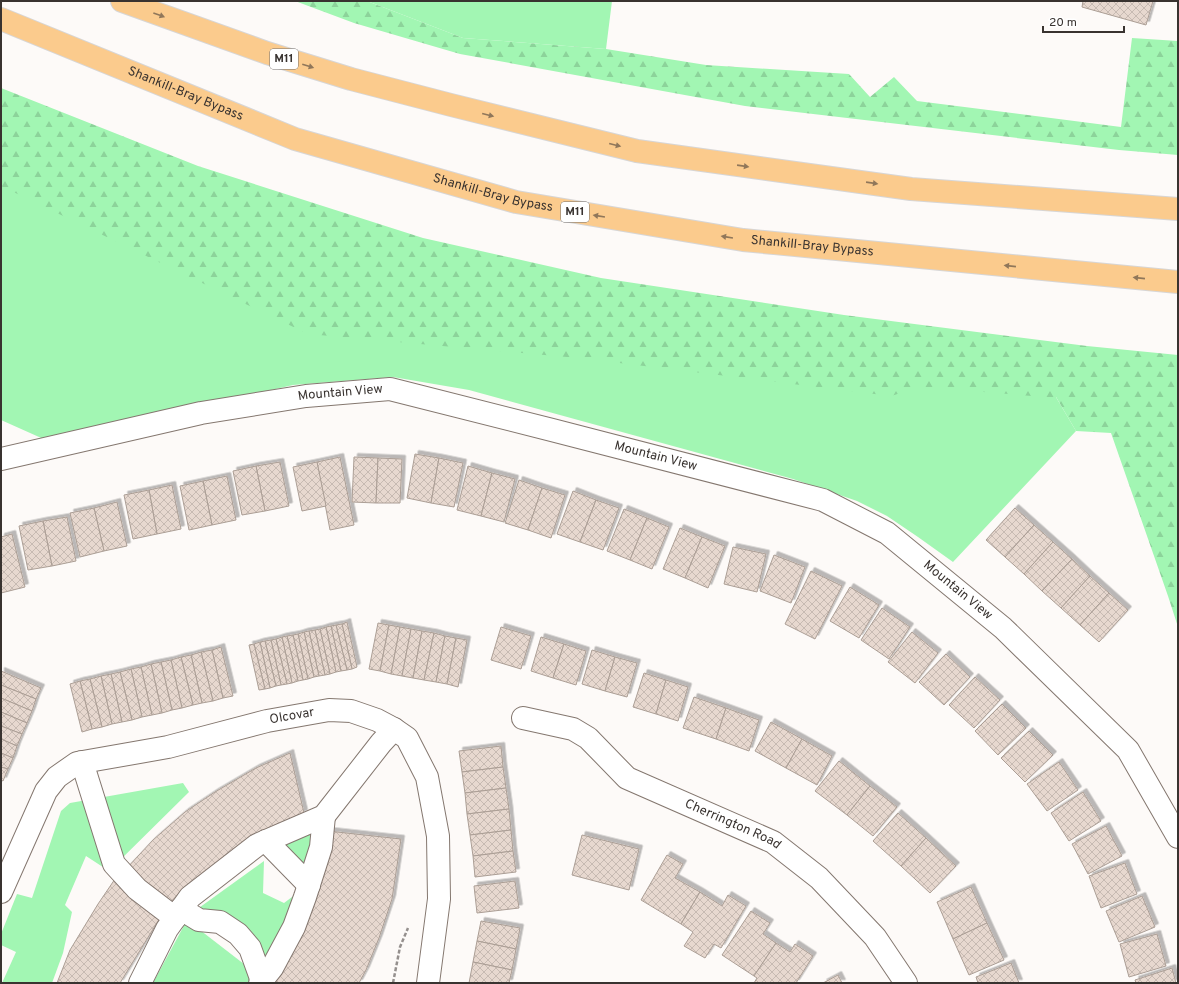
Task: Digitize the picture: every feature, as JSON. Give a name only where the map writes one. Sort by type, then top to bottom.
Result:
[{"type":"highway","name":"M11","points":[[122,1],[267,53],[351,79],[637,151],[911,189],[1178,209]]},
{"type":"highway","name":"Shankill-Bray Bypass","points":[[1,19],[296,139],[516,202],[743,240],[1178,282]]},
{"type":"street","name":"Mountain View","points":[[1,458],[201,413],[306,396],[390,389],[823,500],[887,534],[1003,628],[1128,750],[1178,837]]},
{"type":"street","name":"Olcovar","points":[[1,892],[46,791],[57,777],[78,763],[168,747],[266,721],[329,710],[351,711],[394,728],[407,738],[427,777],[438,836],[440,900],[428,983]]},
{"type":"street","name":"Cherrington Road","points":[[523,718],[573,729],[588,738],[627,778],[773,842],[819,878],[875,937],[906,983]]},
{"type":"street","points":[[140,983],[168,929],[190,897],[257,845],[324,816],[380,743],[394,728]]},
{"type":"street","points":[[82,762],[114,864],[137,889],[178,914],[199,920],[220,922],[238,934],[250,948],[261,982]]},
{"type":"street","points":[[261,982],[272,968],[294,927],[321,847],[324,816]]},
{"type":"street","points":[[266,841],[309,885]]},
{"type":"green space","points":[[295,1],[367,1],[463,38],[606,49],[706,65],[849,74],[870,97],[894,77],[917,101],[1121,127],[1132,38],[1178,41],[1178,155],[1119,150],[745,106],[460,54],[354,23]]},
{"type":"green space","points":[[367,1],[612,1],[606,49],[463,38]]},
{"type":"green space","points":[[1,88],[198,166],[423,238],[601,278],[844,315],[1087,346],[1178,355],[1178,627],[1111,433],[1076,431],[1056,397],[920,387],[891,396],[578,358],[308,334],[1,186]]},
{"type":"green space","points":[[1,142],[1050,387],[1076,431],[953,562],[887,516],[857,501],[793,479],[469,390],[393,377],[293,385],[48,441],[1,420]]},
{"type":"green space","points":[[183,783],[189,792],[109,871],[86,856],[65,905],[72,912],[63,953],[52,983],[2,983],[16,952],[1,945],[1,934],[17,894],[32,898],[61,811],[70,803]]},
{"type":"green space","points":[[312,826],[308,875],[279,850]]},
{"type":"green space","points":[[264,861],[263,893],[284,903],[304,888],[266,965],[196,910]]},
{"type":"green space","points":[[187,920],[253,971],[255,983],[153,983]]},
{"type":"building","points":[[1083,1],[1153,1],[1146,25],[1082,7]]},
{"type":"building","points":[[415,454],[439,458],[431,503],[407,498]]},
{"type":"building","points":[[340,457],[354,525],[330,530],[317,462]]},
{"type":"building","points":[[354,457],[378,458],[376,503],[352,502]]},
{"type":"building","points":[[378,458],[402,459],[400,503],[376,503]]},
{"type":"building","points":[[439,458],[463,463],[454,507],[431,503]]},
{"type":"building","points":[[280,462],[289,506],[265,511],[256,466]]},
{"type":"building","points":[[317,462],[326,506],[302,511],[293,467]]},
{"type":"building","points":[[256,466],[265,511],[242,515],[233,471]]},
{"type":"building","points":[[468,466],[492,473],[481,516],[457,510]]},
{"type":"building","points":[[492,473],[515,479],[504,522],[481,516]]},
{"type":"building","points":[[227,476],[236,520],[212,525],[203,481]]},
{"type":"building","points":[[519,480],[542,488],[528,530],[505,523]]},
{"type":"building","points":[[203,481],[212,525],[189,530],[180,486]]},
{"type":"building","points":[[172,485],[181,529],[157,534],[149,490]]},
{"type":"building","points":[[542,488],[565,495],[551,538],[528,530]]},
{"type":"building","points":[[149,490],[157,534],[133,539],[124,495]]},
{"type":"building","points":[[573,491],[596,500],[580,542],[557,534]]},
{"type":"building","points":[[596,500],[619,508],[603,550],[580,542]]},
{"type":"building","points":[[117,502],[127,546],[104,551],[94,508]]},
{"type":"building","points":[[94,508],[104,551],[80,557],[70,513]]},
{"type":"building","points":[[1015,508],[1034,525],[1005,557],[986,540]]},
{"type":"building","points":[[624,509],[647,518],[630,560],[607,551]]},
{"type":"building","points":[[67,517],[76,561],[52,566],[43,521]]},
{"type":"building","points":[[647,518],[669,527],[652,569],[630,560]]},
{"type":"building","points":[[43,521],[52,566],[28,570],[19,526]]},
{"type":"building","points":[[1034,525],[1053,542],[1024,574],[1005,557]]},
{"type":"building","points":[[680,528],[702,537],[685,578],[663,569]]},
{"type":"building","points":[[12,534],[25,587],[1,593],[1,537]]},
{"type":"building","points":[[702,537],[725,546],[708,588],[685,578]]},
{"type":"building","points":[[1053,542],[1072,559],[1042,591],[1024,574]]},
{"type":"building","points":[[733,547],[766,554],[757,592],[724,584]]},
{"type":"building","points":[[774,555],[805,567],[791,603],[760,591]]},
{"type":"building","points":[[1072,559],[1090,576],[1061,608],[1042,591]]},
{"type":"building","points":[[811,571],[842,586],[815,639],[785,624]]},
{"type":"building","points":[[1090,576],[1109,593],[1080,625],[1061,608]]},
{"type":"building","points":[[850,587],[879,605],[859,638],[830,621]]},
{"type":"building","points":[[1109,593],[1128,610],[1099,642],[1080,625]]},
{"type":"building","points":[[882,608],[910,627],[889,659],[861,640]]},
{"type":"building","points":[[347,622],[357,667],[352,669],[342,624]]},
{"type":"building","points":[[378,623],[389,625],[380,671],[369,669]]},
{"type":"building","points":[[342,624],[352,669],[347,670],[336,625]]},
{"type":"building","points":[[336,625],[347,670],[341,671],[331,626]]},
{"type":"building","points":[[389,625],[400,627],[391,674],[380,671]]},
{"type":"building","points":[[331,626],[341,671],[336,672],[326,627]]},
{"type":"building","points":[[326,627],[336,672],[330,674],[320,629]]},
{"type":"building","points":[[400,627],[411,629],[402,676],[391,674]]},
{"type":"building","points":[[501,627],[531,636],[521,669],[491,660]]},
{"type":"building","points":[[320,629],[330,674],[325,675],[315,630]]},
{"type":"building","points":[[411,629],[422,631],[413,678],[402,676]]},
{"type":"building","points":[[315,630],[325,675],[319,676],[309,631]]},
{"type":"building","points":[[309,631],[319,676],[314,677],[304,632]]},
{"type":"building","points":[[422,631],[434,633],[424,680],[413,678]]},
{"type":"building","points":[[304,632],[314,677],[308,679],[298,634]]},
{"type":"building","points":[[912,632],[938,653],[915,683],[888,662]]},
{"type":"building","points":[[434,633],[445,636],[436,682],[424,680]]},
{"type":"building","points":[[298,634],[308,679],[303,680],[293,635]]},
{"type":"building","points":[[293,635],[303,680],[298,681],[287,636]]},
{"type":"building","points":[[287,636],[298,681],[292,683],[282,637]]},
{"type":"building","points":[[445,636],[456,638],[447,684],[436,682]]},
{"type":"building","points":[[282,637],[292,683],[287,684],[276,639]]},
{"type":"building","points":[[541,637],[564,644],[553,678],[531,671]]},
{"type":"building","points":[[456,638],[467,640],[458,687],[447,684]]},
{"type":"building","points":[[276,639],[287,684],[281,685],[271,640]]},
{"type":"building","points":[[271,640],[281,685],[276,686],[265,641]]},
{"type":"building","points":[[265,641],[276,686],[270,688],[260,642]]},
{"type":"building","points":[[260,642],[270,688],[265,689],[254,644]]},
{"type":"building","points":[[254,644],[265,689],[259,690],[249,645]]},
{"type":"building","points":[[564,644],[586,651],[576,685],[553,678]]},
{"type":"building","points":[[221,647],[233,696],[223,698],[212,650]]},
{"type":"building","points":[[212,650],[223,698],[213,701],[201,652]]},
{"type":"building","points":[[592,650],[615,657],[605,691],[582,684]]},
{"type":"building","points":[[201,652],[213,701],[202,703],[191,655]]},
{"type":"building","points":[[946,654],[970,677],[944,705],[919,682]]},
{"type":"building","points":[[191,655],[202,703],[193,705],[181,657]]},
{"type":"building","points":[[181,657],[193,705],[182,708],[171,660]]},
{"type":"building","points":[[615,657],[637,663],[627,697],[605,691]]},
{"type":"building","points":[[171,660],[182,708],[172,710],[161,662]]},
{"type":"building","points":[[161,662],[172,710],[162,713],[151,664]]},
{"type":"building","points":[[151,664],[162,713],[152,715],[141,667]]},
{"type":"building","points":[[141,667],[152,715],[142,717],[131,669]]},
{"type":"building","points":[[131,669],[142,717],[132,720],[120,672]]},
{"type":"building","points":[[1,671],[41,688],[36,699],[1,685]]},
{"type":"building","points":[[120,672],[132,720],[122,722],[111,674]]},
{"type":"building","points":[[644,673],[666,680],[656,714],[633,707]]},
{"type":"building","points":[[111,674],[122,722],[112,724],[101,676]]},
{"type":"building","points":[[101,676],[112,724],[102,727],[90,679]]},
{"type":"building","points":[[975,677],[1000,700],[974,728],[949,705]]},
{"type":"building","points":[[90,679],[102,727],[92,729],[80,681]]},
{"type":"building","points":[[666,680],[688,687],[678,721],[656,714]]},
{"type":"building","points":[[80,681],[92,729],[82,732],[70,684]]},
{"type":"building","points":[[1,685],[36,699],[32,711],[1,698]]},
{"type":"building","points":[[694,697],[726,708],[716,739],[683,728]]},
{"type":"building","points":[[1,698],[32,711],[27,723],[1,712]]},
{"type":"building","points":[[1002,704],[1026,728],[998,755],[975,731]]},
{"type":"building","points":[[726,708],[759,720],[749,751],[716,739]]},
{"type":"building","points":[[1,712],[27,723],[22,734],[1,726]]},
{"type":"building","points":[[771,722],[802,739],[786,768],[755,751]]},
{"type":"building","points":[[1,726],[22,734],[17,746],[1,739]]},
{"type":"building","points":[[1029,731],[1053,755],[1025,782],[1001,758]]},
{"type":"building","points":[[1,739],[17,746],[13,758],[1,753]]},
{"type":"building","points":[[802,739],[832,756],[817,785],[786,768]]},
{"type":"building","points":[[501,746],[503,767],[462,772],[459,751]]},
{"type":"building","points":[[1,753],[13,758],[8,769],[1,767]]},
{"type":"building","points":[[290,753],[304,813],[256,835],[200,876],[166,908],[125,870],[153,840],[185,812],[256,768]]},
{"type":"building","points":[[839,761],[870,786],[847,815],[815,791]]},
{"type":"building","points":[[1059,762],[1078,790],[1047,811],[1027,784]]},
{"type":"building","points":[[1,767],[8,769],[3,781],[1,780]]},
{"type":"building","points":[[503,767],[506,788],[465,793],[462,772]]},
{"type":"building","points":[[870,786],[897,807],[873,836],[847,815]]},
{"type":"building","points":[[506,788],[509,809],[467,814],[465,793]]},
{"type":"building","points":[[1083,792],[1101,821],[1069,841],[1051,813]]},
{"type":"building","points":[[509,809],[511,830],[470,835],[467,814]]},
{"type":"building","points":[[898,813],[926,838],[901,866],[873,841]]},
{"type":"building","points":[[1106,826],[1122,856],[1088,874],[1072,844]]},
{"type":"building","points":[[511,830],[513,851],[473,856],[470,835]]},
{"type":"building","points":[[328,831],[401,839],[392,899],[379,938],[359,983],[267,983]]},
{"type":"building","points":[[582,835],[639,849],[629,890],[572,875]]},
{"type":"building","points":[[926,838],[956,866],[930,893],[901,866]]},
{"type":"building","points":[[513,851],[516,872],[475,877],[473,856]]},
{"type":"building","points":[[667,855],[683,864],[675,878],[700,892],[681,924],[641,900]]},
{"type":"building","points":[[1125,863],[1137,894],[1101,908],[1089,876]]},
{"type":"building","points":[[115,879],[163,913],[120,983],[57,983],[70,950]]},
{"type":"building","points":[[515,881],[519,908],[477,913],[474,886]]},
{"type":"building","points":[[971,887],[987,923],[953,939],[937,902]]},
{"type":"building","points":[[700,892],[722,906],[728,895],[746,906],[721,948],[714,944],[705,958],[684,946],[693,932],[681,924]]},
{"type":"building","points":[[1142,896],[1155,927],[1119,942],[1106,911]]},
{"type":"building","points":[[751,911],[770,923],[763,934],[776,943],[754,976],[722,955]]},
{"type":"building","points":[[481,921],[520,928],[516,949],[477,941]]},
{"type":"building","points":[[987,923],[1004,960],[969,975],[953,939]]},
{"type":"building","points":[[1157,934],[1166,966],[1129,977],[1120,944]]},
{"type":"building","points":[[477,941],[516,949],[512,970],[473,962]]},
{"type":"building","points":[[776,943],[790,952],[795,944],[813,956],[796,983],[754,983],[757,978],[754,976]]},
{"type":"building","points":[[473,962],[512,970],[509,983],[469,983]]},
{"type":"building","points":[[1011,963],[1019,983],[978,983],[976,977]]},
{"type":"building","points":[[1172,968],[1176,983],[1136,983],[1135,980]]},
{"type":"building","points":[[838,975],[842,983],[823,983]]}]
